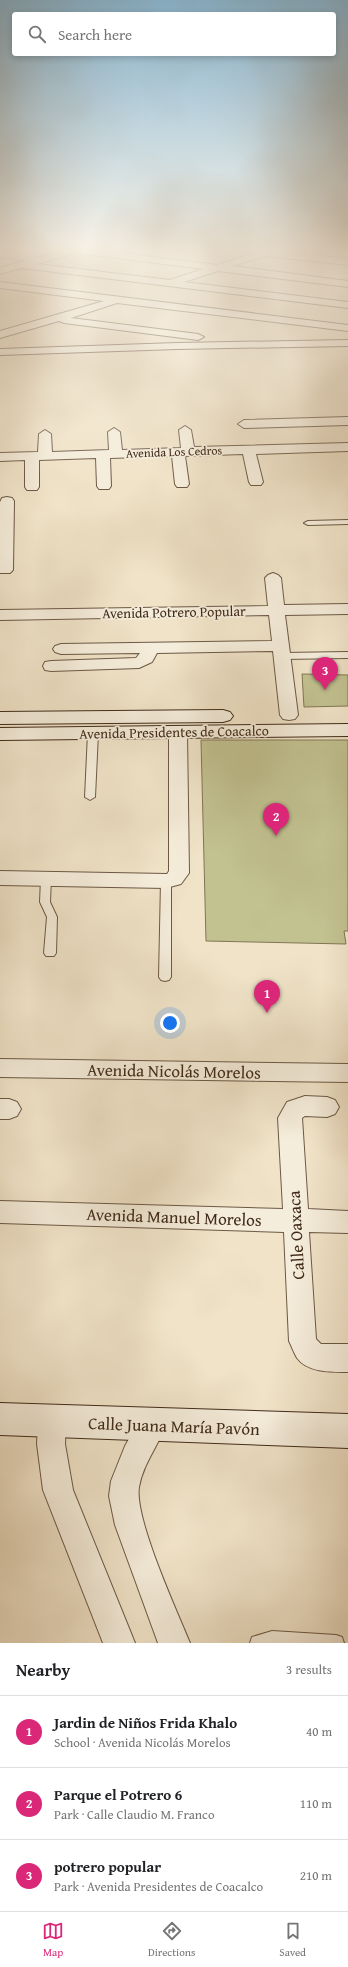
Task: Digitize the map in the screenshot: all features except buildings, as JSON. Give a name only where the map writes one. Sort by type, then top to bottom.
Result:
[{"type":"street","points":[[0,335],[29,327]]},
{"type":"street","points":[[115,327],[195,337],[270,336]]},
{"type":"street","points":[[337,327],[348,328]]},
{"type":"street","points":[[0,352],[348,343]]},
{"type":"street","points":[[244,424],[348,421]]},
{"type":"street","points":[[182,484],[185,430]]},
{"type":"street","points":[[104,486],[114,432]]},
{"type":"street","points":[[32,487],[45,434]]},
{"type":"street","name":"Avenida Los Cedros","points":[[0,457],[348,447]]},
{"type":"street","points":[[249,450],[256,482]]},
{"type":"street","points":[[3,561],[5,509]]},
{"type":"street","points":[[274,578],[289,715]]},
{"type":"street","name":"Avenida Potrero Popular","points":[[0,615],[348,609]]},
{"type":"street","points":[[61,649],[150,648],[283,651]]},
{"type":"street","points":[[51,666],[139,663],[146,659],[150,648]]},
{"type":"street","name":"Avenida Presidentes de Coacalco","points":[[0,718],[348,714]]},
{"type":"street","name":"Avenida Presidentes de Coacalco","points":[[0,734],[348,730]]},
{"type":"street","points":[[0,878],[170,880],[179,873],[178,732]]},
{"type":"street","name":"Avenida Nicolás Morelos","points":[[0,1068],[348,1073]]},
{"type":"street","name":"Calle Oaxaca","points":[[327,1107],[298,1107],[291,1113],[295,1220],[305,1347],[315,1357],[348,1358]]},
{"type":"street","name":"Avenida Manuel Morelos","points":[[0,1212],[348,1222]]},
{"type":"street","name":"Calle Juana María Pavón","points":[[0,1419],[52,1422],[348,1431]]},
{"type":"street","points":[[52,1422],[51,1444],[58,1490],[120,1643]]},
{"type":"street","points":[[152,1425],[130,1469],[124,1488],[124,1499],[126,1513],[147,1575],[174,1643]]},
{"type":"lane","points":[[308,522],[348,522]]},
{"type":"lane","points":[[283,651],[348,655]]},
{"type":"lane","points":[[90,797],[93,733]]},
{"type":"lane","points":[[46,878],[45,902],[52,917],[50,953]]},
{"type":"lane","points":[[165,977],[170,880]]},
{"type":"lane","points":[[258,1643],[272,1639],[336,1643]]},
{"type":"shaded area","points":[[302,674],[348,675],[348,706],[304,707]]},
{"type":"shaded area","points":[[201,740],[348,740],[348,931],[344,931],[346,944],[206,941]]},
{"type":"place","name":"potrero popular","points":[[325,690]]},
{"type":"place","name":"Parque el Potrero 6","points":[[276,836]]},
{"type":"place","name":"Jardin de Niños Frida Khalo","points":[[267,1013]]}]
